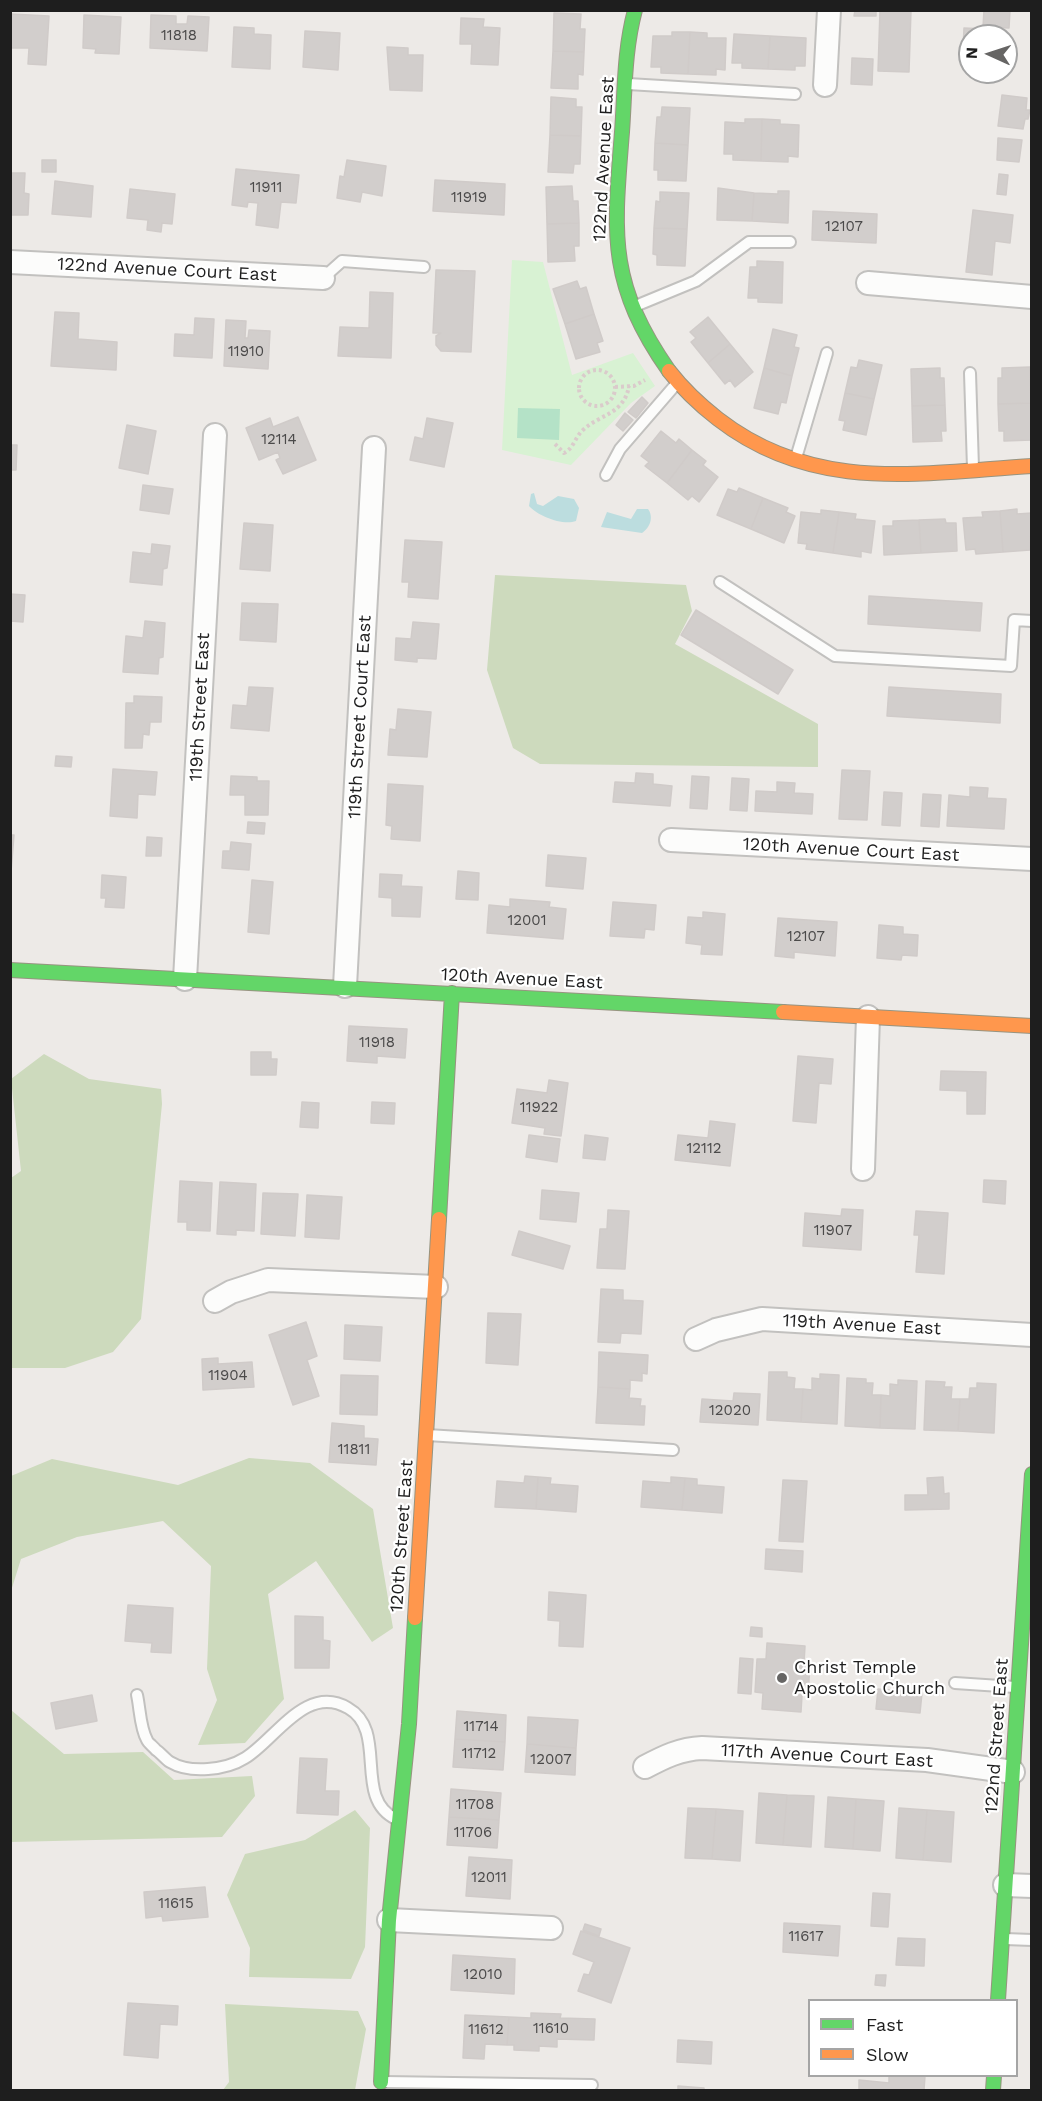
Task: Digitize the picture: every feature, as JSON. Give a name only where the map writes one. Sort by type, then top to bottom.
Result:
[{"type":"street","name":"122nd Avenue East","points":[[635,10],[630,28],[615,227],[620,267],[633,307],[653,349],[678,382],[699,404],[755,445],[795,461],[840,472],[868,474],[1032,466]]},
{"type":"street","points":[[825,85],[829,10]]},
{"type":"street","name":"122nd Avenue Court East","points":[[10,262],[323,278]]},
{"type":"street","points":[[868,283],[1032,297]]},
{"type":"street","name":"119th Street East","points":[[185,979],[214,435]]},
{"type":"street","name":"119th Street Court East","points":[[345,986],[374,448]]},
{"type":"street","name":"120th Avenue Court East","points":[[671,840],[1032,859]]},
{"type":"street","name":"120th Avenue East","points":[[10,970],[345,986],[1032,1026]]},
{"type":"street","name":"120th Street East","points":[[381,2086],[389,1920],[409,1724],[452,993]]},
{"type":"street","points":[[863,1169],[868,1017]]},
{"type":"street","points":[[214,1301],[231,1292],[268,1280],[436,1287]]},
{"type":"street","name":"119th Avenue East","points":[[696,1339],[716,1330],[762,1319],[1032,1335]]},
{"type":"street","name":"122nd Street East","points":[[998,1999],[1018,1687],[1027,1609],[1032,1474]]},
{"type":"street","name":"117th Avenue Court East","points":[[645,1767],[670,1754],[702,1748],[927,1760],[1013,1772]]},
{"type":"street","points":[[1005,1885],[1032,1886]]},
{"type":"street","points":[[389,1920],[551,1928]]},
{"type":"lane","points":[[625,84],[795,94]]},
{"type":"lane","points":[[633,307],[696,281],[749,242],[790,242]]},
{"type":"lane","points":[[323,278],[342,261],[424,267]]},
{"type":"lane","points":[[795,461],[827,353]]},
{"type":"lane","points":[[970,373],[973,469]]},
{"type":"lane","points":[[606,475],[620,449],[656,404],[678,382]]},
{"type":"lane","points":[[720,582],[836,656],[1011,666],[1014,620],[1032,621]]},
{"type":"lane","points":[[427,1436],[673,1450]]},
{"type":"lane","points":[[955,1683],[1018,1687]]},
{"type":"lane","points":[[137,1695],[147,1740],[170,1762],[195,1769],[230,1766],[247,1757],[295,1713],[321,1702],[350,1708],[359,1720],[371,1751],[376,1804],[385,1814],[399,1821]]},
{"type":"lane","points":[[1002,1938],[1032,1940]]},
{"type":"lane","points":[[381,2086],[592,2085]]},
{"type":"path","points":[[598,370],[609,375],[615,387],[609,401],[599,406],[583,399],[579,388],[587,373],[598,370]]},
{"type":"path","points":[[615,387],[629,386],[651,377]]},
{"type":"path","points":[[555,444],[559,451],[564,453],[568,451],[580,432],[623,403],[629,386]]},
{"type":"green space","points":[[512,260],[543,262],[572,375],[633,353],[655,386],[631,403],[571,465],[502,450]]},
{"type":"green space","points":[[518,408],[560,409],[559,440],[517,438]]},
{"type":"green space","points":[[495,575],[686,585],[692,611],[675,644],[818,724],[818,767],[540,764],[513,748],[487,670]]},
{"type":"green space","points":[[44,1054],[89,1079],[161,1089],[162,1104],[141,1319],[113,1352],[65,1368],[11,1368],[11,1178],[21,1171],[11,1079]]},
{"type":"green space","points":[[249,1458],[310,1463],[373,1509],[393,1628],[372,1642],[316,1561],[268,1594],[284,1699],[245,1743],[198,1745],[217,1700],[207,1669],[211,1566],[163,1521],[77,1537],[21,1559],[11,1591],[11,1476],[52,1459],[178,1485]]},
{"type":"green space","points":[[11,1710],[64,1754],[143,1752],[174,1780],[252,1776],[255,1796],[222,1837],[11,1842]]},
{"type":"green space","points":[[355,1810],[370,1828],[365,1947],[351,1979],[249,1977],[250,1948],[227,1895],[245,1854],[305,1840]]},
{"type":"green space","points":[[225,2004],[358,2011],[366,2029],[355,2090],[223,2090],[229,2082]]},
{"type":"water","points":[[534,493],[537,504],[543,506],[558,496],[574,499],[579,508],[576,521],[558,521],[538,513],[529,506],[531,494]]},
{"type":"water","points":[[637,509],[648,509],[651,515],[649,525],[642,533],[601,527],[607,512],[631,519]]},
{"type":"building","points":[[855,10],[876,10],[876,16],[854,16]]},
{"type":"building","points":[[880,10],[911,10],[909,72],[878,71]]},
{"type":"building","points":[[984,10],[1010,10],[1009,24],[983,24]]},
{"type":"building","points":[[554,13],[581,14],[580,29],[585,29],[584,52],[553,51]]},
{"type":"building","points":[[11,14],[49,16],[46,65],[28,64],[29,48],[10,48]]},
{"type":"building","points":[[84,15],[121,17],[119,54],[95,53],[96,49],[83,48]]},
{"type":"building","points":[[151,15],[176,16],[176,24],[187,24],[188,16],[209,17],[207,51],[150,48]]},
{"type":"building","points":[[461,18],[484,19],[483,27],[500,28],[498,65],[471,64],[472,44],[460,44]]},
{"type":"building","points":[[234,27],[254,28],[254,34],[271,35],[270,69],[232,67]]},
{"type":"building","points":[[305,31],[340,33],[338,70],[303,67]]},
{"type":"building","points":[[672,32],[690,32],[688,74],[661,73],[661,67],[651,67],[653,36],[672,36]]},
{"type":"building","points":[[690,32],[707,33],[707,38],[726,38],[725,70],[716,69],[716,75],[688,74]]},
{"type":"building","points":[[734,34],[770,36],[768,69],[742,68],[742,63],[732,63]]},
{"type":"building","points":[[770,36],[806,38],[805,66],[795,66],[795,70],[768,69]]},
{"type":"building","points":[[387,47],[408,48],[408,55],[423,55],[422,91],[390,90]]},
{"type":"building","points":[[553,51],[584,52],[583,75],[578,74],[578,89],[551,88]]},
{"type":"building","points":[[852,58],[873,59],[872,85],[851,84]]},
{"type":"building","points":[[1002,95],[1027,98],[1026,110],[1030,110],[1023,129],[998,126]]},
{"type":"building","points":[[551,97],[576,99],[576,107],[582,107],[581,136],[550,135]]},
{"type":"building","points":[[662,107],[690,108],[688,145],[655,143],[657,117],[661,117]]},
{"type":"building","points":[[745,119],[762,119],[761,161],[733,160],[733,154],[724,154],[725,122],[745,123]]},
{"type":"building","points":[[762,119],[780,120],[780,124],[799,125],[798,157],[788,156],[788,162],[761,161]]},
{"type":"building","points":[[550,135],[581,136],[580,164],[574,164],[573,173],[548,172]]},
{"type":"building","points":[[998,138],[1022,140],[1019,162],[997,160]]},
{"type":"building","points":[[655,143],[688,145],[686,181],[658,180],[658,170],[654,170]]},
{"type":"building","points":[[42,160],[56,160],[56,172],[42,172]]},
{"type":"building","points":[[347,160],[386,166],[382,196],[362,192],[360,202],[337,198],[340,176],[344,177]]},
{"type":"building","points":[[236,169],[299,175],[296,203],[281,202],[278,228],[256,225],[258,203],[248,202],[247,207],[232,205]]},
{"type":"building","points":[[10,173],[25,173],[24,193],[29,194],[28,215],[10,215]]},
{"type":"building","points":[[999,174],[1008,175],[1006,195],[997,194]]},
{"type":"building","points":[[435,180],[505,184],[504,215],[433,211]]},
{"type":"building","points":[[55,181],[93,186],[91,217],[52,214]]},
{"type":"building","points":[[572,186],[573,201],[578,201],[579,223],[547,224],[546,187]]},
{"type":"building","points":[[718,188],[754,193],[752,221],[717,220]]},
{"type":"building","points":[[130,189],[175,194],[172,224],[162,223],[161,232],[147,230],[148,220],[127,218]]},
{"type":"building","points":[[778,191],[789,191],[788,223],[752,221],[754,193],[778,194]]},
{"type":"building","points":[[660,192],[689,193],[687,229],[654,228],[656,201],[660,202]]},
{"type":"building","points":[[973,210],[1013,215],[1010,243],[995,241],[992,275],[966,272]]},
{"type":"building","points":[[813,211],[877,214],[876,243],[812,240]]},
{"type":"building","points":[[579,223],[579,246],[574,246],[575,261],[548,262],[547,224]]},
{"type":"building","points":[[654,228],[687,229],[685,266],[657,265],[657,255],[653,254]]},
{"type":"building","points":[[757,261],[783,262],[782,303],[758,302],[758,298],[748,298],[750,267],[757,267]]},
{"type":"building","points":[[436,270],[475,271],[471,352],[441,351],[436,345],[436,336],[441,333],[433,333]]},
{"type":"building","points":[[577,281],[580,289],[586,287],[594,314],[565,324],[553,289]]},
{"type":"building","points":[[370,292],[393,293],[391,358],[338,356],[340,327],[369,328]]},
{"type":"building","points":[[55,312],[79,313],[78,339],[117,342],[116,370],[51,366]]},
{"type":"building","points":[[594,314],[603,341],[597,343],[600,352],[576,359],[565,324]]},
{"type":"building","points":[[708,317],[730,344],[708,363],[691,342],[696,338],[690,332]]},
{"type":"building","points":[[195,318],[214,319],[212,358],[174,356],[175,334],[194,335]]},
{"type":"building","points":[[226,320],[246,321],[245,338],[248,338],[249,330],[270,331],[268,369],[224,366]]},
{"type":"building","points":[[773,329],[797,335],[794,347],[799,348],[792,376],[764,368]]},
{"type":"building","points":[[730,344],[753,372],[735,387],[730,380],[725,384],[708,363]]},
{"type":"building","points":[[859,360],[882,365],[874,399],[845,393],[851,367],[857,368]]},
{"type":"building","points":[[1030,367],[1031,403],[998,404],[998,378],[1002,378],[1002,368]]},
{"type":"building","points":[[764,368],[792,376],[786,403],[781,402],[778,414],[754,408]]},
{"type":"building","points":[[940,368],[940,378],[944,378],[945,405],[912,406],[911,369]]},
{"type":"building","points":[[845,393],[874,399],[866,435],[843,430],[845,421],[839,420]]},
{"type":"building","points":[[642,397],[648,403],[636,418],[628,412]]},
{"type":"building","points":[[1031,403],[1032,440],[1004,441],[1004,431],[999,431],[998,404]]},
{"type":"building","points":[[945,405],[946,431],[941,431],[942,441],[913,442],[912,406]]},
{"type":"building","points":[[625,413],[633,420],[623,431],[616,425]]},
{"type":"building","points":[[298,417],[316,460],[283,474],[276,460],[280,458],[278,452],[259,460],[246,428],[270,418],[273,427]]},
{"type":"building","points":[[427,418],[453,423],[444,467],[410,460],[415,437],[423,439]]},
{"type":"building","points":[[127,425],[156,431],[148,474],[119,468]]},
{"type":"building","points":[[661,431],[676,443],[679,439],[692,450],[667,483],[645,466],[649,462],[641,456]]},
{"type":"building","points":[[10,445],[17,445],[16,470],[10,470]]},
{"type":"building","points":[[692,450],[706,461],[703,465],[718,477],[699,502],[692,496],[688,500],[667,483]]},
{"type":"building","points":[[143,485],[173,489],[169,514],[140,510]]},
{"type":"building","points":[[739,488],[763,498],[751,529],[717,515],[728,489],[737,492]]},
{"type":"building","points":[[763,498],[788,508],[786,512],[795,516],[784,543],[751,529]]},
{"type":"building","points":[[1017,509],[1017,514],[1032,513],[1030,550],[1003,552],[1000,511]]},
{"type":"building","points":[[821,510],[839,512],[833,553],[806,549],[807,544],[798,543],[801,512],[821,514]]},
{"type":"building","points":[[1000,511],[1003,552],[976,554],[975,549],[966,550],[963,518],[983,517],[982,512]]},
{"type":"building","points":[[839,512],[856,514],[855,519],[875,521],[871,553],[861,551],[861,557],[833,553]]},
{"type":"building","points":[[945,519],[946,523],[956,523],[957,551],[921,553],[919,520]]},
{"type":"building","points":[[919,520],[921,553],[884,555],[883,526],[893,526],[893,521]]},
{"type":"building","points":[[244,523],[273,525],[270,571],[240,569]]},
{"type":"building","points":[[405,540],[442,542],[438,599],[408,597],[409,582],[402,582]]},
{"type":"building","points":[[152,544],[170,546],[167,568],[163,569],[162,585],[130,582],[133,552],[151,554]]},
{"type":"building","points":[[10,594],[25,595],[23,622],[10,621]]},
{"type":"building","points":[[869,596],[982,603],[980,631],[868,624]]},
{"type":"building","points":[[242,603],[278,604],[276,642],[240,640]]},
{"type":"building","points":[[696,610],[793,670],[778,694],[681,635]]},
{"type":"building","points":[[145,621],[165,623],[163,657],[159,658],[158,674],[123,672],[126,636],[143,638]]},
{"type":"building","points":[[413,622],[439,624],[436,659],[417,658],[417,662],[395,660],[396,638],[411,639]]},
{"type":"building","points":[[249,687],[273,688],[269,731],[231,728],[233,705],[247,706]]},
{"type":"building","points":[[889,687],[1001,694],[1000,723],[887,716]]},
{"type":"building","points":[[134,696],[162,697],[161,722],[150,722],[149,735],[143,734],[142,748],[125,748],[126,703],[134,703]]},
{"type":"building","points":[[398,709],[431,712],[427,757],[388,755],[390,729],[396,730]]},
{"type":"building","points":[[56,756],[72,757],[71,767],[55,766]]},
{"type":"building","points":[[113,769],[157,772],[155,795],[138,794],[137,818],[110,816]]},
{"type":"building","points":[[842,770],[870,771],[867,820],[839,819]]},
{"type":"building","points":[[636,773],[653,774],[653,784],[672,786],[670,806],[613,802],[615,782],[635,783]]},
{"type":"building","points":[[231,776],[257,777],[257,781],[269,781],[268,815],[245,815],[245,795],[230,795]]},
{"type":"building","points":[[692,776],[709,777],[707,809],[690,808]]},
{"type":"building","points":[[732,778],[749,779],[747,811],[730,810]]},
{"type":"building","points":[[777,782],[795,783],[794,793],[813,794],[812,814],[755,811],[756,791],[777,792]]},
{"type":"building","points":[[388,784],[423,786],[420,841],[391,839],[392,826],[386,825]]},
{"type":"building","points":[[970,787],[988,788],[987,798],[1006,799],[1004,829],[947,826],[949,795],[970,797]]},
{"type":"building","points":[[884,792],[902,793],[900,826],[882,825]]},
{"type":"building","points":[[923,794],[941,795],[939,827],[921,826]]},
{"type":"building","points":[[248,822],[265,823],[264,834],[247,833]]},
{"type":"building","points":[[10,835],[14,835],[10,884]]},
{"type":"building","points":[[147,837],[162,838],[161,856],[146,856]]},
{"type":"building","points":[[231,842],[251,844],[249,870],[222,868],[223,851],[230,851]]},
{"type":"building","points":[[548,855],[586,858],[583,889],[546,886]]},
{"type":"building","points":[[458,871],[479,873],[478,900],[456,899]]},
{"type":"building","points":[[380,874],[402,875],[401,886],[422,887],[420,917],[392,916],[392,898],[379,897]]},
{"type":"building","points":[[102,875],[126,877],[124,908],[105,907],[106,898],[101,898]]},
{"type":"building","points":[[252,880],[273,882],[269,934],[248,932]]},
{"type":"building","points":[[510,899],[550,902],[549,907],[566,909],[563,939],[487,933],[489,905],[510,907]]},
{"type":"building","points":[[613,902],[656,905],[654,930],[645,929],[644,938],[610,936]]},
{"type":"building","points":[[703,912],[725,914],[722,955],[701,954],[702,945],[686,943],[688,917],[703,918]]},
{"type":"building","points":[[778,918],[837,922],[835,956],[794,952],[794,958],[775,956]]},
{"type":"building","points":[[879,925],[903,927],[903,934],[918,935],[917,956],[902,955],[901,960],[877,958]]},
{"type":"building","points":[[349,1026],[407,1029],[405,1058],[377,1056],[377,1063],[347,1061]]},
{"type":"building","points":[[251,1052],[271,1052],[271,1059],[277,1059],[276,1075],[251,1075]]},
{"type":"building","points":[[798,1056],[833,1059],[831,1084],[819,1083],[816,1123],[793,1121]]},
{"type":"building","points":[[941,1071],[986,1072],[985,1114],[967,1114],[967,1091],[940,1090]]},
{"type":"building","points":[[549,1080],[568,1083],[561,1136],[544,1134],[545,1128],[512,1123],[517,1089],[547,1093]]},
{"type":"building","points":[[302,1102],[319,1103],[318,1128],[300,1127]]},
{"type":"building","points":[[372,1102],[395,1103],[394,1124],[371,1123]]},
{"type":"building","points":[[710,1121],[735,1124],[730,1166],[675,1160],[678,1135],[708,1138]]},
{"type":"building","points":[[529,1135],[560,1139],[557,1162],[526,1157]]},
{"type":"building","points":[[585,1135],[608,1138],[605,1160],[583,1158]]},
{"type":"building","points":[[984,1180],[1006,1181],[1005,1204],[983,1202]]},
{"type":"building","points":[[180,1181],[212,1183],[210,1231],[187,1230],[187,1222],[178,1222]]},
{"type":"building","points":[[220,1182],[256,1184],[254,1231],[236,1230],[236,1235],[217,1234]]},
{"type":"building","points":[[542,1190],[579,1193],[576,1222],[540,1219]]},
{"type":"building","points":[[263,1193],[298,1194],[295,1236],[261,1234]]},
{"type":"building","points":[[307,1195],[342,1197],[339,1239],[305,1237]]},
{"type":"building","points":[[842,1209],[863,1210],[861,1250],[803,1246],[805,1213],[841,1216]]},
{"type":"building","points":[[608,1210],[629,1211],[625,1269],[597,1268],[600,1229],[607,1229]]},
{"type":"building","points":[[916,1211],[948,1213],[944,1274],[916,1272],[919,1235],[914,1235]]},
{"type":"building","points":[[519,1231],[570,1246],[563,1269],[512,1255]]},
{"type":"building","points":[[601,1289],[623,1290],[623,1300],[643,1301],[641,1334],[621,1333],[620,1343],[598,1342]]},
{"type":"building","points":[[488,1313],[521,1314],[518,1365],[486,1363]]},
{"type":"building","points":[[306,1322],[317,1356],[307,1360],[319,1396],[293,1405],[269,1335]]},
{"type":"building","points":[[345,1325],[382,1327],[380,1361],[344,1359]]},
{"type":"building","points":[[599,1352],[648,1355],[647,1374],[642,1373],[642,1381],[630,1380],[630,1389],[598,1387]]},
{"type":"building","points":[[218,1358],[218,1364],[252,1362],[254,1387],[203,1390],[202,1359]]},
{"type":"building","points":[[769,1372],[787,1372],[787,1377],[795,1378],[794,1389],[803,1389],[801,1422],[767,1420]]},
{"type":"building","points":[[820,1374],[839,1375],[837,1424],[801,1422],[803,1389],[812,1390],[812,1378],[820,1379]]},
{"type":"building","points":[[341,1375],[378,1376],[377,1415],[340,1414]]},
{"type":"building","points":[[847,1378],[866,1379],[866,1383],[873,1383],[872,1395],[881,1395],[880,1428],[845,1426]]},
{"type":"building","points":[[898,1380],[917,1381],[915,1429],[880,1428],[881,1395],[890,1396],[890,1384],[898,1385]]},
{"type":"building","points":[[926,1381],[945,1382],[944,1387],[952,1387],[951,1399],[960,1399],[958,1431],[924,1430]]},
{"type":"building","points":[[977,1383],[996,1384],[994,1433],[958,1431],[960,1399],[969,1399],[970,1388],[977,1388]]},
{"type":"building","points":[[598,1387],[630,1389],[629,1398],[641,1399],[640,1406],[645,1406],[644,1425],[596,1423]]},
{"type":"building","points":[[734,1393],[760,1394],[758,1425],[700,1422],[702,1399],[733,1401]]},
{"type":"building","points":[[332,1423],[364,1426],[364,1438],[378,1439],[376,1465],[329,1462]]},
{"type":"building","points":[[525,1476],[538,1477],[536,1509],[495,1507],[497,1481],[524,1483]]},
{"type":"building","points":[[538,1477],[551,1478],[550,1484],[578,1486],[576,1512],[536,1509]]},
{"type":"building","points":[[671,1477],[685,1478],[682,1510],[641,1507],[643,1481],[671,1483]]},
{"type":"building","points":[[943,1477],[944,1494],[949,1493],[949,1509],[905,1510],[905,1495],[928,1495],[927,1478]]},
{"type":"building","points":[[685,1478],[697,1479],[697,1485],[724,1487],[722,1513],[682,1510]]},
{"type":"building","points":[[783,1480],[807,1481],[803,1542],[779,1541]]},
{"type":"building","points":[[766,1549],[803,1551],[802,1572],[765,1569]]},
{"type":"building","points":[[549,1592],[586,1595],[583,1647],[559,1646],[560,1621],[548,1620]]},
{"type":"building","points":[[128,1605],[173,1608],[171,1653],[151,1652],[152,1643],[125,1641]]},
{"type":"building","points":[[295,1616],[323,1617],[323,1640],[330,1641],[329,1668],[295,1668]]},
{"type":"building","points":[[751,1627],[762,1628],[762,1637],[750,1636]]},
{"type":"building","name":"Christ Temple Apostolic Church","points":[[767,1643],[805,1646],[804,1663],[810,1663],[808,1696],[802,1695],[801,1712],[762,1709],[763,1693],[755,1692],[757,1659],[766,1659]]},
{"type":"building","points":[[740,1658],[753,1659],[751,1694],[738,1693]]},
{"type":"building","points":[[878,1689],[922,1693],[920,1713],[876,1709]]},
{"type":"building","points":[[92,1695],[97,1721],[56,1729],[51,1703]]},
{"type":"building","points":[[457,1711],[506,1715],[505,1742],[455,1739]]},
{"type":"building","points":[[528,1717],[578,1720],[576,1748],[527,1744]]},
{"type":"building","points":[[455,1739],[505,1742],[503,1770],[453,1767]]},
{"type":"building","points":[[527,1744],[576,1748],[575,1775],[525,1772]]},
{"type":"building","points":[[300,1758],[327,1759],[325,1791],[339,1791],[338,1815],[297,1813]]},
{"type":"building","points":[[451,1789],[501,1793],[499,1820],[449,1817]]},
{"type":"building","points":[[759,1793],[787,1795],[783,1845],[756,1843]]},
{"type":"building","points":[[787,1795],[814,1796],[811,1847],[783,1845]]},
{"type":"building","points":[[828,1797],[856,1799],[853,1849],[825,1847]]},
{"type":"building","points":[[856,1799],[884,1801],[880,1851],[853,1849]]},
{"type":"building","points":[[688,1808],[716,1809],[712,1859],[685,1858]]},
{"type":"building","points":[[899,1808],[927,1810],[923,1860],[896,1858]]},
{"type":"building","points":[[716,1809],[743,1811],[740,1861],[712,1859]]},
{"type":"building","points":[[927,1810],[954,1812],[951,1862],[923,1860]]},
{"type":"building","points":[[449,1817],[499,1820],[497,1848],[447,1845]]},
{"type":"building","points":[[469,1857],[512,1860],[510,1899],[466,1896]]},
{"type":"building","points":[[205,1887],[208,1917],[163,1921],[162,1916],[146,1918],[144,1892]]},
{"type":"building","points":[[873,1893],[890,1894],[888,1927],[871,1926]]},
{"type":"building","points":[[784,1923],[840,1926],[838,1956],[783,1952]]},
{"type":"building","points":[[585,1924],[601,1929],[599,1936],[583,1930]]},
{"type":"building","points":[[581,1931],[630,1948],[611,2003],[578,1991],[584,1974],[589,1975],[594,1962],[573,1954]]},
{"type":"building","points":[[898,1938],[925,1939],[924,1966],[896,1965]]},
{"type":"building","points":[[453,1955],[515,1959],[514,1994],[451,1990]]},
{"type":"building","points":[[876,1975],[886,1975],[885,1986],[875,1985]]},
{"type":"building","points":[[128,2003],[178,2006],[177,2025],[160,2024],[158,2058],[124,2055]]},
{"type":"building","points":[[531,2013],[561,2014],[560,2018],[595,2019],[594,2040],[557,2039],[557,2047],[539,2046],[539,2051],[514,2050],[514,2045],[507,2045],[509,2017],[531,2018]]},
{"type":"building","points":[[465,2015],[509,2017],[507,2045],[485,2044],[484,2059],[463,2058]]},
{"type":"building","points":[[678,2040],[712,2042],[711,2064],[677,2062]]},
{"type":"building","points":[[889,2077],[925,2077],[924,2090],[859,2090],[859,2080],[889,2083]]},
{"type":"building","points":[[678,2086],[704,2088],[704,2090],[678,2090]]},
{"type":"traffic: fast","points":[[635,10],[627,56],[619,168],[617,200],[619,256],[634,310],[669,371]]},
{"type":"traffic: fast","points":[[10,970],[783,1012]]},
{"type":"traffic: fast","points":[[439,1219],[452,993]]},
{"type":"traffic: fast","points":[[998,1999],[1032,1474]]},
{"type":"traffic: fast","points":[[381,2082],[389,1920],[409,1724],[415,1618]]},
{"type":"traffic: fast","points":[[993,2090],[994,2077]]},
{"type":"traffic: slow","points":[[669,371],[718,419],[755,443],[792,459],[830,469],[909,474],[1032,466]]},
{"type":"traffic: slow","points":[[783,1012],[1032,1026]]},
{"type":"traffic: slow","points":[[415,1618],[439,1219]]},
{"type":"place","name":"Christ Temple Apostolic Church","points":[[782,1678]]}]
